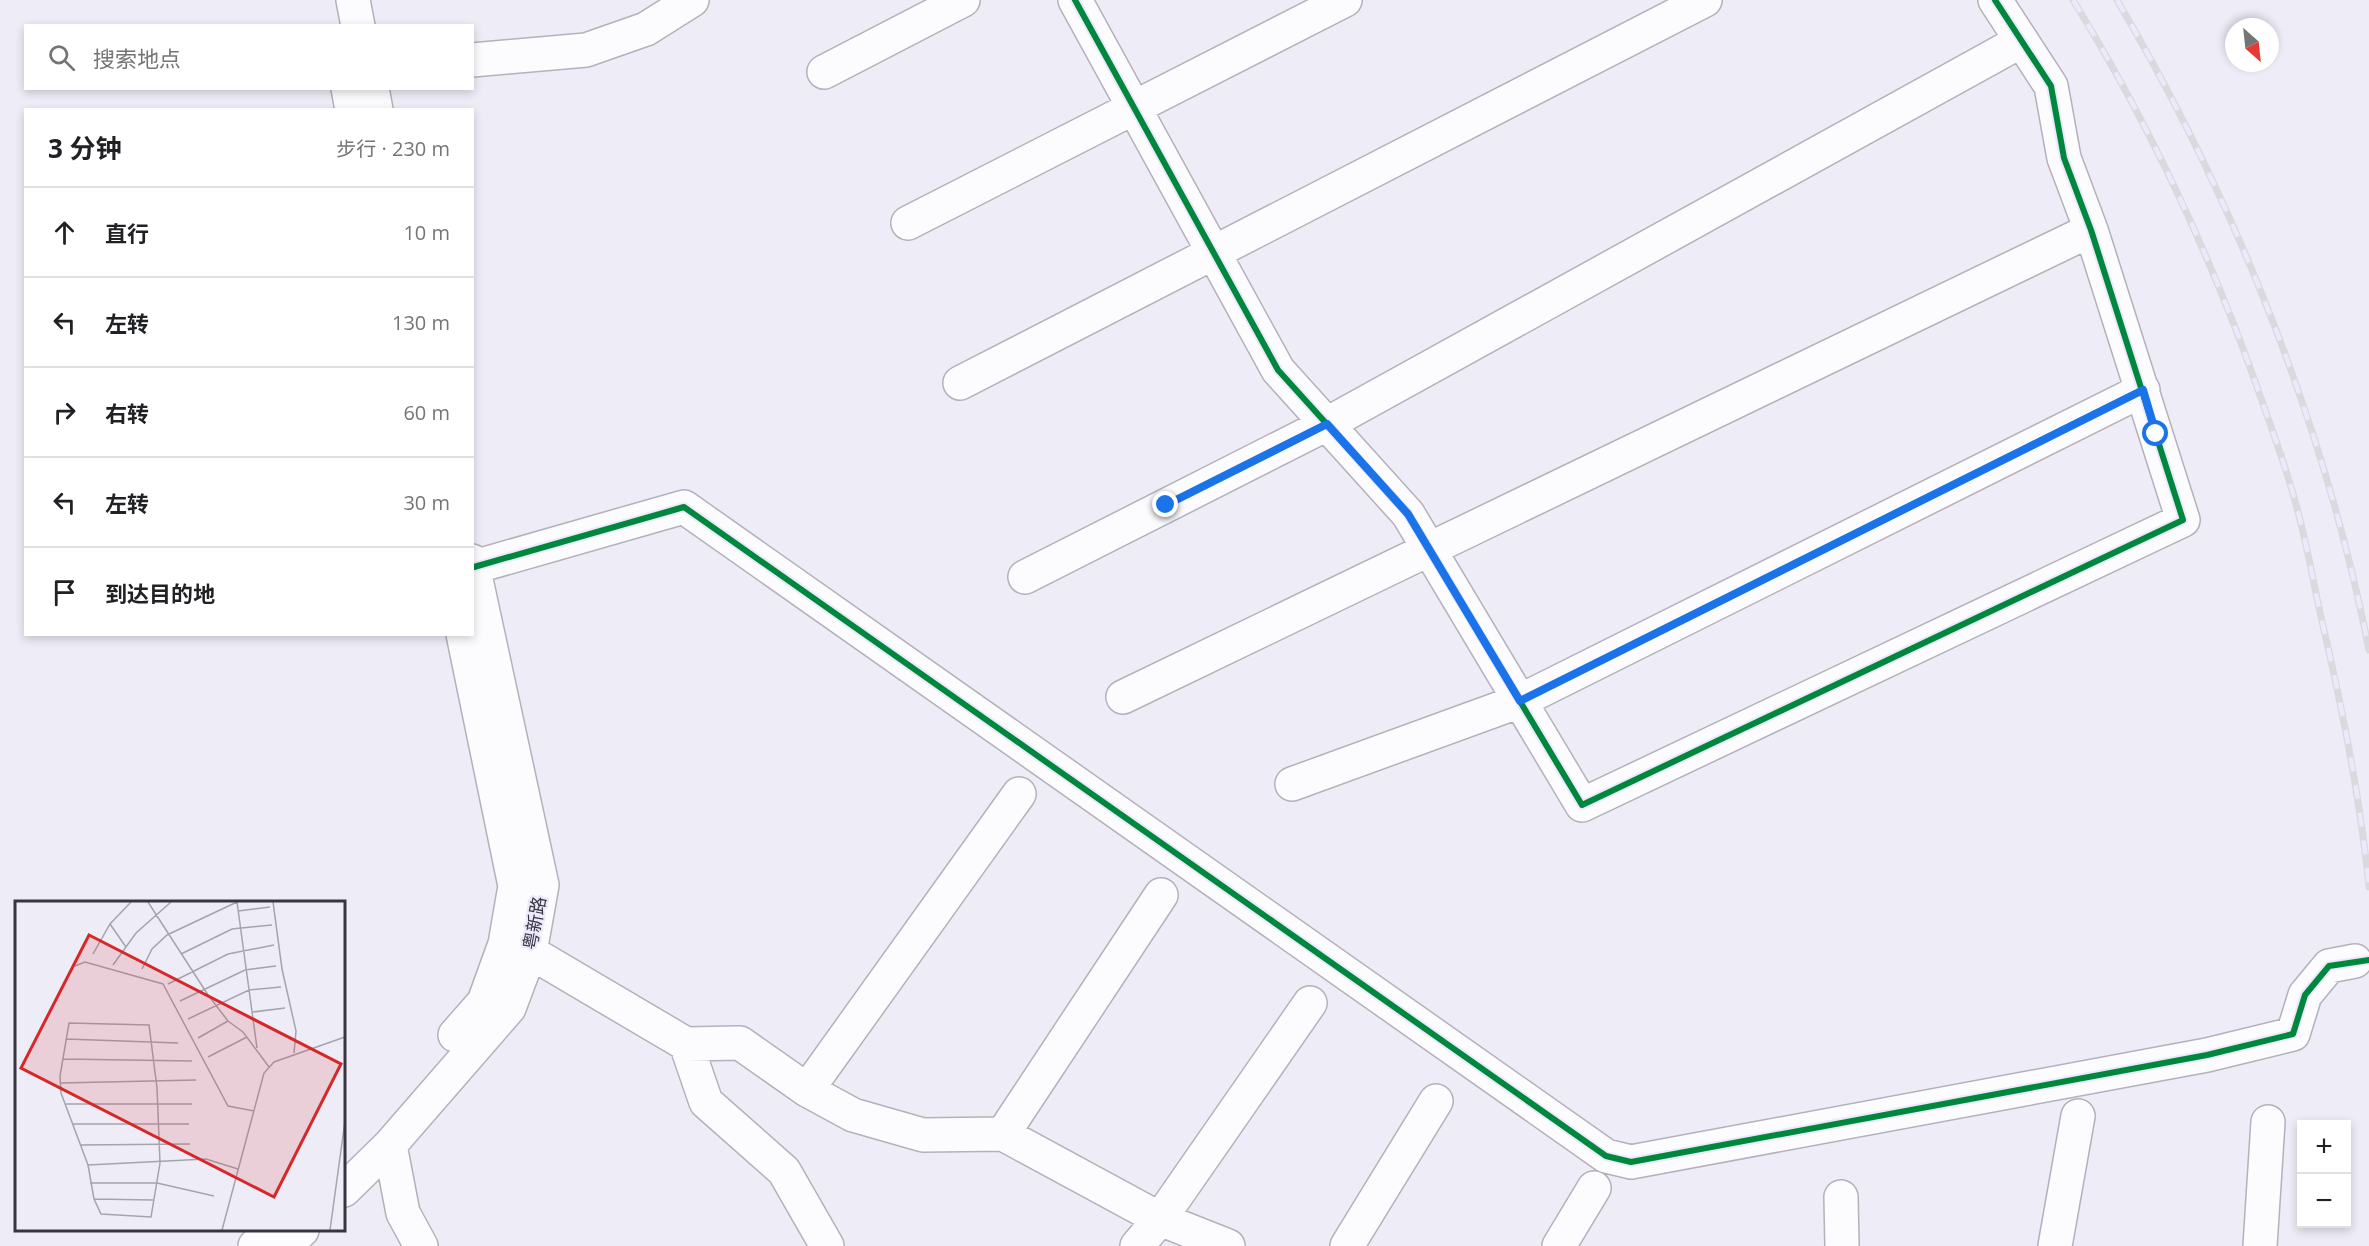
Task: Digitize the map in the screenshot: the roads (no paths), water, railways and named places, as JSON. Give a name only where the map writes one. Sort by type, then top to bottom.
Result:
[{"type":"street","points":[[330,0],[335,24]]},
{"type":"street","points":[[353,0],[358,24]]},
{"type":"street","points":[[474,60],[586,50],[646,29],[693,0]]},
{"type":"street","points":[[824,72],[963,0]]},
{"type":"street","points":[[1076,0],[1278,370],[1408,514],[1582,805],[2183,520],[2091,230],[2064,158],[2051,86],[1995,0]]},
{"type":"street","points":[[908,223],[1345,0]]},
{"type":"street","points":[[960,383],[1215,254],[1705,0]]},
{"type":"street","points":[[1025,577],[1327,424],[2021,41]]},
{"type":"street","points":[[348,90],[352,108]]},
{"type":"street","points":[[372,90],[376,108]]},
{"type":"street","points":[[1123,697],[2091,230]]},
{"type":"street","points":[[1293,784],[1520,701],[2143,390]]},
{"type":"street","points":[[474,564],[684,507],[1606,1156],[1631,1162],[2207,1055],[2293,1034],[2305,995],[2329,966],[2355,961]]},
{"type":"street","name":"粤新路","points":[[345,1189],[390,1145],[509,1008],[530,951],[542,885],[474,569]]},
{"type":"street","name":"粤新路","points":[[345,1157],[373,1129],[484,1002],[505,944],[515,886],[463,636]]},
{"type":"street","points":[[807,1090],[1019,794]]},
{"type":"street","points":[[1003,1134],[1161,895]]},
{"type":"street","points":[[530,951],[686,1044],[740,1043],[807,1090],[853,1115],[923,1135],[1003,1134],[1160,1219],[1228,1246]]},
{"type":"street","points":[[1137,1246],[1160,1219],[1310,1003]]},
{"type":"street","points":[[686,1044],[706,1102],[784,1171],[827,1246]]},
{"type":"street","points":[[1347,1246],[1436,1101]]},
{"type":"street","points":[[2055,1246],[2078,1116]]},
{"type":"street","points":[[2260,1246],[2268,1122]]},
{"type":"street","points":[[390,1145],[403,1213],[421,1246]]},
{"type":"street","points":[[1559,1246],[1594,1188]]},
{"type":"street","points":[[1841,1197],[1842,1246]]},
{"type":"street","points":[[255,1246],[270,1231]]},
{"type":"street","points":[[285,1246],[301,1231]]},
{"type":"railway","points":[[2073,0],[2126,92],[2197,235],[2256,384],[2292,489],[2343,718],[2361,819],[2369,887]]},
{"type":"railway","points":[[2117,0],[2199,153],[2270,314],[2301,397],[2327,481],[2350,566],[2369,650]]}]
